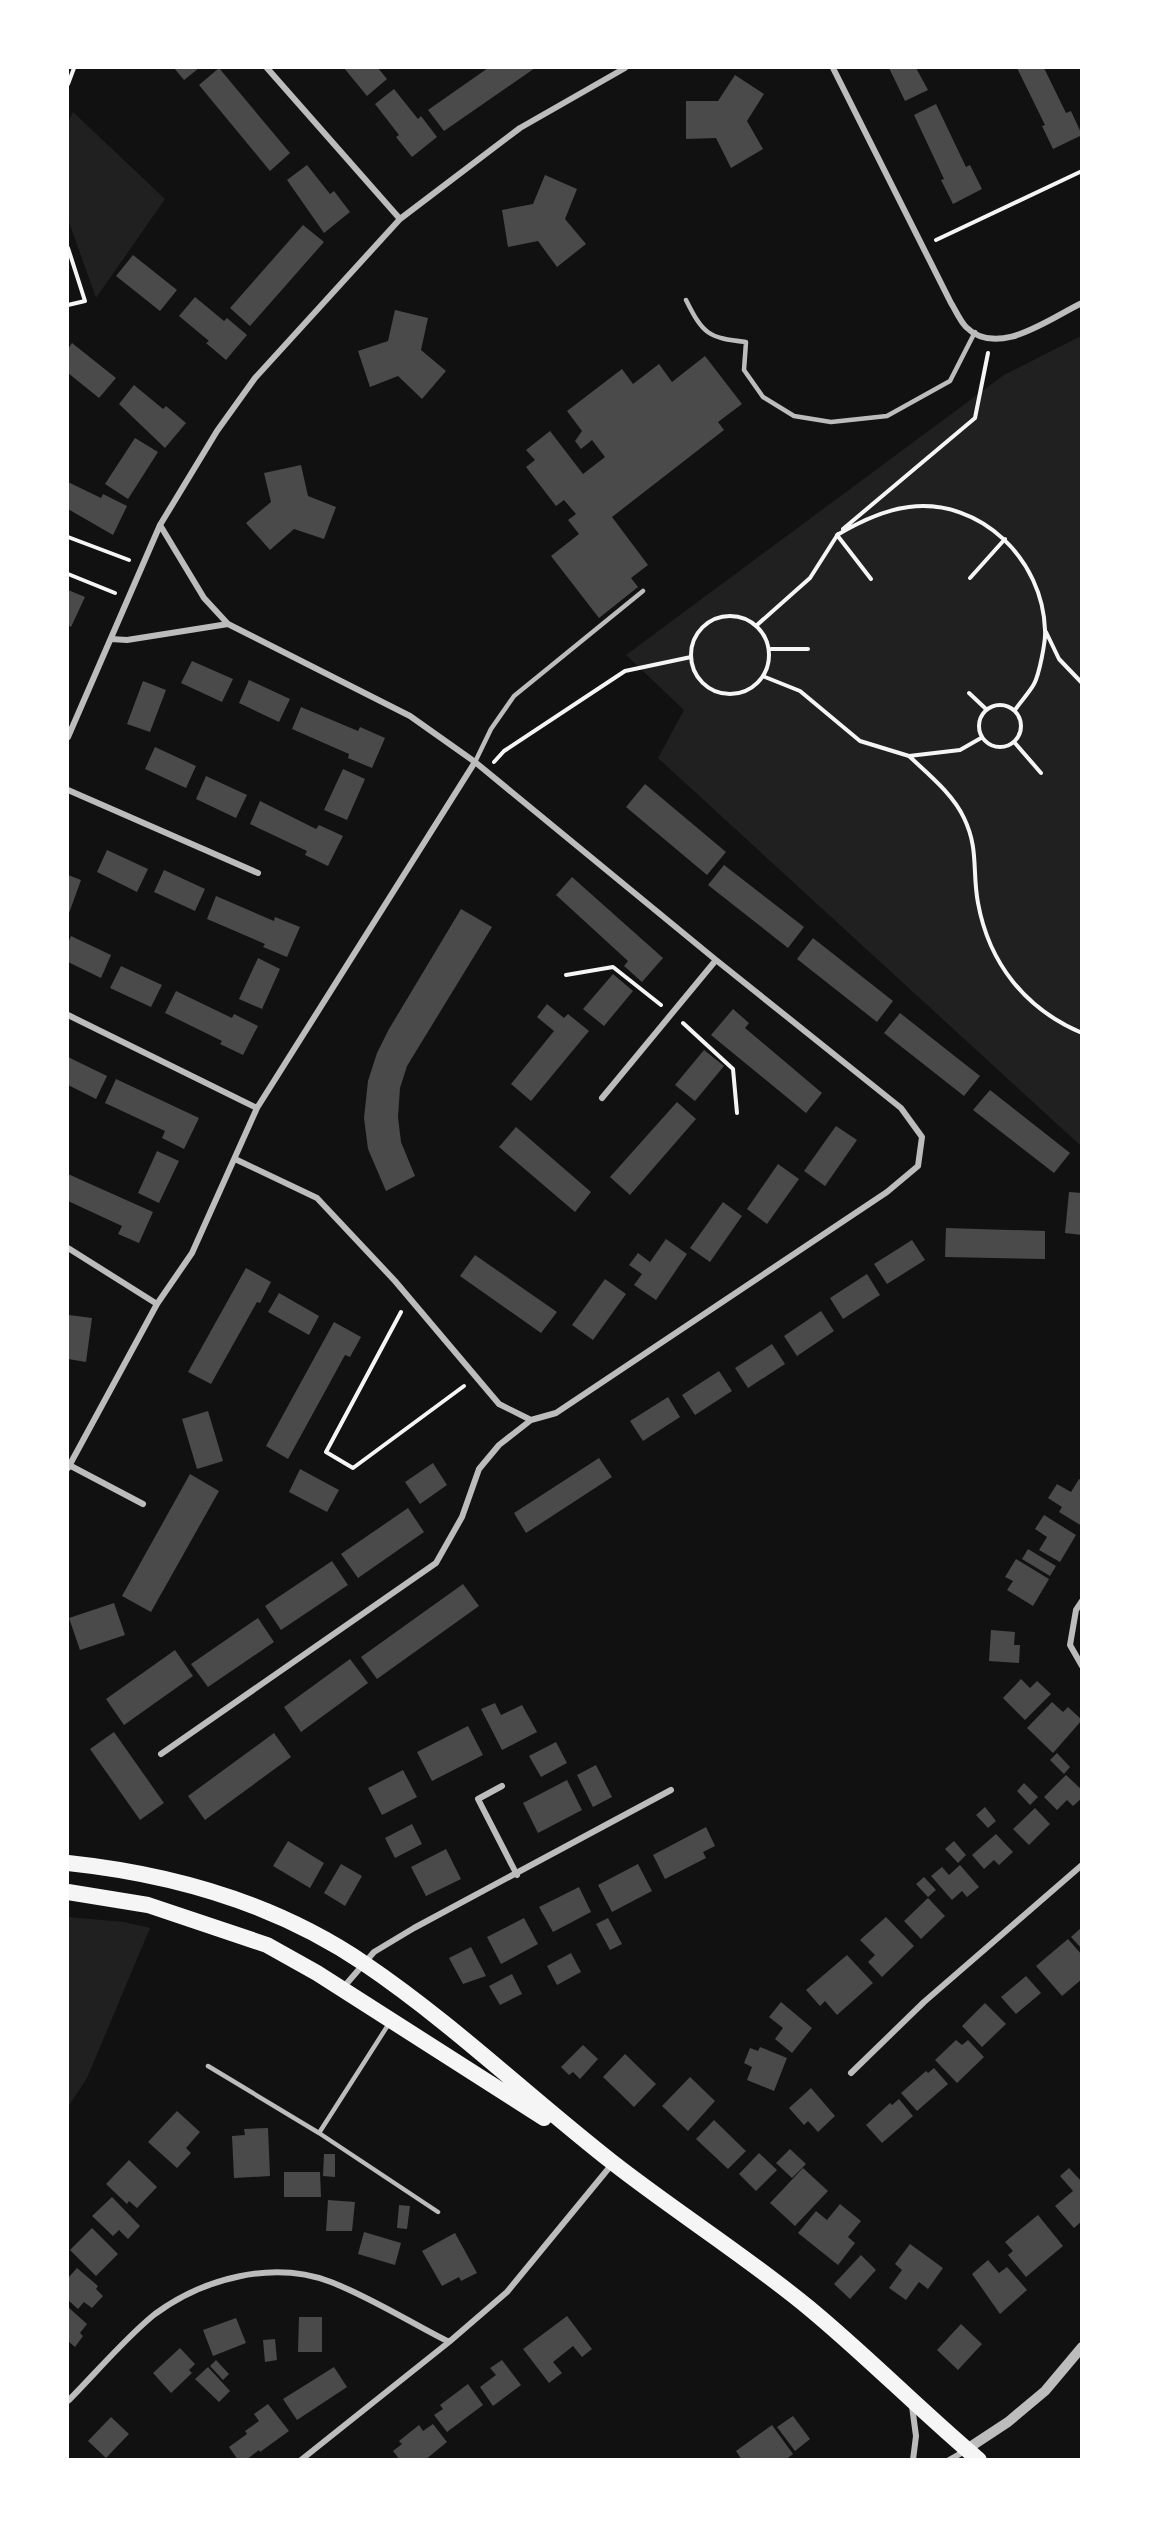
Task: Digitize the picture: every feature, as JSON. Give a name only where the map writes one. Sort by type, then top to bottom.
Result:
[{"type":"highway","points":[[68,1863],[153,1875],[193,1886],[283,1919],[364,1964],[434,2016],[613,2163],[808,2307],[973,2454]]},
{"type":"highway","points":[[68,1892],[148,1905],[267,1945],[342,1989],[613,2163]]},
{"type":"street","points":[[267,68],[400,219]]},
{"type":"street","points":[[68,737],[160,525],[217,431],[255,378],[400,219],[520,128],[625,68]]},
{"type":"street","points":[[833,68],[951,303],[967,328],[991,340],[1010,339],[1082,303]]},
{"type":"street","points":[[160,525],[204,598],[228,624],[410,716],[475,762],[900,1108],[922,1137],[918,1166],[887,1192],[556,1413],[531,1420],[499,1445],[478,1469],[462,1517],[436,1563],[161,1754]]},
{"type":"street","points":[[111,639],[127,640],[228,624]]},
{"type":"street","points":[[142,1504],[68,1466],[157,1304],[192,1253],[257,1108],[475,762]]},
{"type":"street","points":[[68,790],[258,873]]},
{"type":"street","points":[[602,1098],[716,960]]},
{"type":"street","points":[[68,1015],[257,1108]]},
{"type":"street","points":[[235,1159],[317,1198],[409,1298],[499,1404],[531,1420]]},
{"type":"street","points":[[68,1248],[157,1304]]},
{"type":"street","points":[[1082,1601],[1076,1610],[1070,1645],[1082,1666]]},
{"type":"street","points":[[502,1786],[478,1799],[517,1875]]},
{"type":"street","points":[[342,1989],[375,1952],[414,1928],[517,1875],[671,1790]]},
{"type":"street","points":[[851,2073],[924,2002],[1082,1865]]},
{"type":"street","points":[[301,2460],[449,2342],[507,2292],[613,2163]]},
{"type":"street","points":[[68,2401],[154,2315],[188,2294],[227,2279],[263,2273],[297,2273],[331,2282],[449,2342]]},
{"type":"street","points":[[950,2460],[973,2454],[1045,2391],[1082,2347]]},
{"type":"street","points":[[912,2399],[916,2436],[913,2460]]},
{"type":"lane","points":[[686,300],[698,323],[720,340],[746,342],[744,370],[763,397],[794,416],[831,422],[887,416],[950,381],[975,332]]},
{"type":"lane","points":[[475,762],[491,729],[514,696],[643,591]]},
{"type":"lane","points":[[319,2133],[391,2020]]},
{"type":"lane","points":[[208,2066],[319,2133],[438,2212]]},
{"type":"path","points":[[68,84],[74,68]]},
{"type":"path","points":[[923,246],[1082,171]]},
{"type":"path","points":[[68,248],[85,302],[68,305]]},
{"type":"path","points":[[757,625],[810,578],[837,535],[975,418],[991,340]]},
{"type":"path","points":[[837,535],[884,513],[909,507],[935,507],[960,513],[984,523],[1005,539],[1035,581],[1045,632],[1059,659],[1082,683]]},
{"type":"path","points":[[837,535],[871,579]]},
{"type":"path","points":[[68,537],[141,565]]},
{"type":"path","points":[[970,578],[1005,539]]},
{"type":"path","points":[[68,574],[127,598]]},
{"type":"path","points":[[731,614],[757,625],[771,649],[765,677],[743,694],[715,694],[694,675],[690,647],[705,623],[731,614]]},
{"type":"path","points":[[1015,710],[1035,682],[1045,632]]},
{"type":"path","points":[[771,649],[808,649]]},
{"type":"path","points":[[486,771],[504,751],[625,671],[692,657]]},
{"type":"path","points":[[765,677],[800,691],[860,741],[909,756],[960,750],[981,738]]},
{"type":"path","points":[[969,693],[986,710]]},
{"type":"path","points":[[981,738],[979,723],[986,710],[1000,704],[1015,710],[1022,727],[1015,743]]},
{"type":"path","points":[[981,738],[997,748],[1015,743]]},
{"type":"path","points":[[1015,743],[1041,772]]},
{"type":"path","points":[[909,756],[935,780],[964,816],[976,852],[978,902],[986,933],[999,965],[1025,996],[1056,1022],[1082,1033]]},
{"type":"path","points":[[566,975],[613,966],[672,1013],[733,1069],[737,1113]]},
{"type":"path","points":[[409,1298],[326,1452],[353,1468],[476,1378]]},
{"type":"shaded area","points":[[73,112],[165,199],[96,298],[68,219],[68,123]]},
{"type":"shaded area","points":[[1081,336],[1081,1146],[658,758],[684,710],[626,655],[1004,375]]},
{"type":"shaded area","points":[[68,1917],[124,1922],[150,1928],[87,2078],[68,2107]]},
{"type":"building","points":[[174,68],[199,68],[184,80]]},
{"type":"building","points":[[219,68],[290,153],[270,171],[199,85]]},
{"type":"building","points":[[344,68],[378,68],[387,79],[367,96]]},
{"type":"building","points":[[488,68],[535,68],[444,131],[428,110]]},
{"type":"building","points":[[889,68],[916,68],[928,90],[905,101]]},
{"type":"building","points":[[1017,68],[1044,68],[1066,113],[1071,111],[1082,135],[1053,149],[1042,126],[1045,125]]},
{"type":"building","points":[[735,75],[764,94],[747,121],[763,149],[731,168],[716,138],[686,139],[686,101],[718,101]]},
{"type":"building","points":[[394,89],[418,119],[421,116],[437,137],[412,157],[396,137],[399,135],[375,104]]},
{"type":"building","points":[[936,104],[966,167],[970,165],[982,189],[953,204],[914,115]]},
{"type":"building","points":[[307,165],[330,194],[334,191],[350,212],[324,233],[287,180]]},
{"type":"building","points":[[545,175],[577,189],[565,219],[586,244],[557,267],[538,241],[508,247],[502,210],[533,204]]},
{"type":"building","points":[[303,225],[324,242],[250,326],[230,308]]},
{"type":"building","points":[[133,255],[177,290],[160,311],[116,276]]},
{"type":"building","points":[[195,297],[224,321],[227,318],[247,335],[226,360],[206,343],[209,341],[179,316]]},
{"type":"building","points":[[395,310],[428,318],[421,350],[446,371],[422,399],[398,376],[370,387],[358,351],[388,341]]},
{"type":"building","points":[[72,343],[116,378],[99,398],[68,373],[68,349]]},
{"type":"building","points":[[705,356],[742,404],[718,422],[724,430],[612,517],[648,565],[631,578],[638,587],[599,618],[551,556],[579,534],[568,520],[576,514],[564,500],[556,506],[526,467],[535,460],[526,450],[550,431],[583,474],[605,457],[592,440],[581,449],[575,441],[582,431],[567,411],[622,369],[633,384],[659,364],[672,382]]},
{"type":"building","points":[[134,385],[163,409],[166,406],[186,423],[165,448],[119,404]]},
{"type":"building","points":[[135,438],[158,452],[128,499],[105,484]]},
{"type":"building","points":[[301,465],[308,496],[336,507],[324,539],[294,529],[270,550],[246,523],[271,502],[264,473]]},
{"type":"building","points":[[68,482],[101,498],[103,494],[127,506],[113,535],[68,509]]},
{"type":"building","points":[[68,590],[85,597],[71,627],[68,625]]},
{"type":"building","points":[[192,661],[233,679],[222,702],[181,683]]},
{"type":"building","points":[[249,680],[290,699],[279,722],[239,703]]},
{"type":"building","points":[[143,681],[166,690],[150,732],[127,724]]},
{"type":"building","points":[[301,707],[358,731],[360,727],[385,738],[372,768],[348,758],[349,754],[292,729]]},
{"type":"building","points":[[155,747],[196,766],[186,788],[145,769]]},
{"type":"building","points":[[343,769],[365,779],[347,820],[324,810]]},
{"type":"building","points":[[206,776],[247,795],[236,818],[196,799]]},
{"type":"building","points":[[645,784],[726,852],[707,875],[626,807]]},
{"type":"building","points":[[260,801],[316,829],[319,825],[343,836],[328,866],[305,855],[307,851],[250,824]]},
{"type":"building","points":[[107,850],[148,869],[137,892],[97,872]]},
{"type":"building","points":[[724,865],[804,927],[788,948],[708,885]]},
{"type":"building","points":[[164,870],[205,889],[195,911],[154,892]]},
{"type":"building","points":[[68,875],[81,880],[68,916]]},
{"type":"building","points":[[572,877],[663,958],[642,982],[624,966],[628,961],[556,895]]},
{"type":"building","points":[[216,896],[274,921],[275,917],[300,927],[287,957],[263,947],[265,944],[207,919]]},
{"type":"building","points":[[461,909],[492,927],[407,1066],[400,1088],[398,1117],[401,1142],[415,1176],[386,1191],[368,1149],[364,1118],[368,1081],[377,1053],[389,1029]]},
{"type":"building","points":[[71,936],[111,955],[101,978],[68,962],[68,943]]},
{"type":"building","points":[[813,938],[893,1001],[877,1022],[797,959]]},
{"type":"building","points":[[258,958],[280,969],[262,1009],[239,999]]},
{"type":"building","points":[[121,966],[162,985],[151,1007],[110,988]]},
{"type":"building","points":[[613,974],[633,991],[604,1026],[583,1009]]},
{"type":"building","points":[[176,991],[232,1018],[234,1014],[258,1026],[243,1055],[220,1044],[222,1041],[165,1013]]},
{"type":"building","points":[[547,1004],[564,1018],[568,1014],[589,1031],[531,1101],[511,1084],[554,1031],[537,1017]]},
{"type":"building","points":[[733,1009],[749,1023],[745,1028],[822,1093],[806,1113],[711,1035]]},
{"type":"building","points":[[900,1013],[980,1076],[964,1096],[884,1033]]},
{"type":"building","points":[[704,1050],[724,1066],[695,1101],[675,1085]]},
{"type":"building","points":[[68,1057],[107,1076],[96,1099],[68,1085]]},
{"type":"building","points":[[116,1079],[199,1118],[184,1149],[162,1138],[165,1131],[105,1103]]},
{"type":"building","points":[[990,1090],[1070,1153],[1054,1173],[973,1110]]},
{"type":"building","points":[[677,1102],[696,1119],[630,1195],[610,1177]]},
{"type":"building","points":[[836,1126],[857,1140],[825,1186],[804,1171]]},
{"type":"building","points":[[516,1127],[591,1192],[575,1212],[499,1147]]},
{"type":"building","points":[[157,1151],[179,1161],[159,1203],[138,1193]]},
{"type":"building","points":[[778,1164],[799,1179],[767,1224],[747,1209]]},
{"type":"building","points":[[68,1174],[153,1212],[139,1243],[118,1234],[122,1226],[68,1201]]},
{"type":"building","points":[[1069,1192],[1082,1193],[1082,1235],[1065,1233]]},
{"type":"building","points":[[723,1202],[742,1216],[710,1262],[690,1248]]},
{"type":"building","points":[[946,1228],[1045,1231],[1045,1259],[945,1257]]},
{"type":"building","points":[[666,1239],[687,1254],[656,1300],[634,1285],[642,1274],[629,1265],[638,1253],[650,1262]]},
{"type":"building","points":[[912,1240],[925,1260],[887,1284],[874,1264]]},
{"type":"building","points":[[475,1255],[557,1312],[541,1333],[460,1276]]},
{"type":"building","points":[[246,1268],[271,1282],[260,1303],[257,1302],[211,1384],[188,1372]]},
{"type":"building","points":[[867,1274],[880,1295],[843,1319],[830,1298]]},
{"type":"building","points":[[605,1279],[626,1294],[593,1340],[572,1325]]},
{"type":"building","points":[[279,1293],[319,1316],[309,1335],[268,1312]]},
{"type":"building","points":[[821,1311],[834,1331],[797,1356],[784,1336]]},
{"type":"building","points":[[69,1315],[92,1318],[86,1362],[68,1359]]},
{"type":"building","points":[[334,1322],[361,1337],[350,1357],[345,1355],[288,1459],[266,1446]]},
{"type":"building","points":[[772,1344],[785,1364],[748,1388],[735,1368]]},
{"type":"building","points":[[719,1371],[732,1391],[695,1415],[682,1395]]},
{"type":"building","points":[[668,1397],[680,1417],[643,1441],[630,1421]]},
{"type":"building","points":[[208,1411],[223,1461],[197,1469],[182,1419]]},
{"type":"building","points":[[599,1458],[612,1477],[526,1533],[514,1513]]},
{"type":"building","points":[[433,1463],[447,1485],[420,1504],[405,1482]]},
{"type":"building","points":[[300,1469],[339,1490],[327,1512],[289,1492]]},
{"type":"building","points":[[190,1474],[219,1491],[151,1612],[122,1596]]},
{"type":"building","points":[[1079,1479],[1082,1481],[1082,1526],[1059,1512],[1062,1507],[1048,1498],[1057,1484],[1071,1492]]},
{"type":"building","points":[[408,1508],[424,1532],[358,1578],[341,1554]]},
{"type":"building","points":[[1044,1515],[1076,1535],[1060,1562],[1039,1550],[1047,1537],[1035,1529]]},
{"type":"building","points":[[1028,1549],[1056,1566],[1050,1576],[1022,1559]]},
{"type":"building","points":[[1016,1559],[1049,1579],[1033,1606],[1007,1590],[1013,1581],[1005,1577]]},
{"type":"building","points":[[332,1561],[348,1585],[281,1630],[265,1606]]},
{"type":"building","points":[[463,1584],[479,1606],[377,1679],[361,1657]]},
{"type":"building","points":[[114,1603],[125,1635],[80,1650],[69,1618]]},
{"type":"building","points":[[258,1618],[274,1642],[208,1687],[191,1664]]},
{"type":"building","points":[[991,1630],[1015,1632],[1014,1645],[1020,1645],[1019,1663],[989,1661]]},
{"type":"building","points":[[175,1650],[193,1676],[124,1725],[106,1699]]},
{"type":"building","points":[[350,1659],[368,1683],[301,1732],[284,1707]]},
{"type":"building","points":[[1021,1679],[1030,1688],[1037,1681],[1051,1694],[1025,1720],[1003,1698]]},
{"type":"building","points":[[1052,1702],[1063,1712],[1068,1707],[1082,1720],[1053,1753],[1027,1728]]},
{"type":"building","points":[[495,1703],[501,1715],[522,1705],[537,1732],[502,1750],[481,1709]]},
{"type":"building","points":[[468,1726],[483,1755],[432,1781],[417,1752]]},
{"type":"building","points":[[114,1732],[164,1803],[140,1820],[90,1749]]},
{"type":"building","points":[[274,1733],[291,1757],[205,1820],[188,1796]]},
{"type":"building","points":[[556,1742],[567,1763],[541,1777],[529,1756]]},
{"type":"building","points":[[1057,1753],[1070,1767],[1064,1774],[1050,1760]]},
{"type":"building","points":[[596,1765],[612,1797],[593,1807],[577,1775]]},
{"type":"building","points":[[403,1770],[417,1797],[382,1815],[368,1788]]},
{"type":"building","points":[[1066,1775],[1082,1790],[1082,1798],[1073,1806],[1067,1800],[1057,1810],[1044,1797]]},
{"type":"building","points":[[567,1780],[582,1810],[538,1833],[523,1803]]},
{"type":"building","points":[[1024,1783],[1038,1797],[1030,1805],[1017,1791]]},
{"type":"building","points":[[985,1807],[996,1821],[988,1828],[976,1815]]},
{"type":"building","points":[[1035,1808],[1050,1824],[1029,1845],[1013,1829]]},
{"type":"building","points":[[412,1824],[422,1844],[395,1858],[385,1838]]},
{"type":"building","points":[[706,1827],[715,1846],[703,1852],[706,1858],[665,1879],[653,1855]]},
{"type":"building","points":[[996,1834],[1013,1852],[999,1865],[994,1860],[984,1869],[972,1855]]},
{"type":"building","points":[[288,1841],[324,1863],[310,1888],[273,1866]]},
{"type":"building","points":[[954,1841],[966,1855],[958,1863],[945,1849]]},
{"type":"building","points":[[446,1849],[461,1879],[426,1896],[411,1867]]},
{"type":"building","points":[[341,1864],[362,1876],[345,1906],[324,1893]]},
{"type":"building","points":[[638,1864],[652,1891],[612,1912],[598,1885]]},
{"type":"building","points":[[960,1865],[979,1887],[967,1897],[962,1891],[952,1900],[931,1876],[942,1867],[949,1875]]},
{"type":"building","points":[[924,1877],[936,1890],[928,1897],[916,1884]]},
{"type":"building","points":[[579,1887],[591,1912],[553,1932],[539,1907]]},
{"type":"building","points":[[928,1898],[945,1916],[921,1939],[904,1921]]},
{"type":"building","points":[[886,1917],[914,1946],[882,1977],[868,1962],[875,1955],[860,1940]]},
{"type":"building","points":[[524,1918],[538,1944],[501,1964],[487,1937]]},
{"type":"building","points":[[608,1918],[622,1944],[610,1950],[596,1924]]},
{"type":"building","points":[[1082,1927],[1082,1949],[1071,1937]]},
{"type":"building","points":[[1068,1939],[1082,1955],[1082,1979],[1062,1996],[1036,1966]]},
{"type":"building","points":[[471,1947],[486,1976],[463,1984],[449,1958]]},
{"type":"building","points":[[571,1953],[581,1972],[557,1985],[547,1966]]},
{"type":"building","points":[[847,1955],[873,1983],[837,2015],[825,2001],[820,2006],[806,1990]]},
{"type":"building","points":[[512,1974],[522,1994],[500,2005],[489,1986]]},
{"type":"building","points":[[1026,1976],[1041,1993],[1016,2014],[1001,1997]]},
{"type":"building","points":[[781,2002],[812,2028],[792,2053],[775,2039],[783,2028],[769,2017]]},
{"type":"building","points":[[985,2003],[1006,2024],[982,2047],[962,2026]]},
{"type":"building","points":[[956,2040],[962,2045],[968,2040],[984,2057],[957,2083],[935,2060]]},
{"type":"building","points":[[583,2045],[598,2059],[580,2079],[573,2072],[569,2075],[561,2067]]},
{"type":"building","points":[[760,2047],[787,2058],[774,2091],[747,2080],[752,2067],[744,2063],[750,2048],[758,2051]]},
{"type":"building","points":[[625,2054],[656,2084],[634,2107],[603,2077]]},
{"type":"building","points":[[934,2068],[948,2084],[917,2111],[901,2093],[926,2071],[928,2073]]},
{"type":"building","points":[[690,2077],[715,2101],[688,2131],[662,2106]]},
{"type":"building","points":[[811,2088],[835,2116],[818,2132],[808,2121],[804,2125],[789,2108]]},
{"type":"building","points":[[899,2099],[913,2116],[882,2143],[866,2125],[890,2103],[892,2105]]},
{"type":"building","points":[[177,2111],[200,2132],[186,2148],[191,2153],[177,2168],[148,2142]]},
{"type":"building","points":[[714,2120],[746,2151],[728,2169],[696,2139]]},
{"type":"building","points":[[268,2128],[270,2176],[234,2178],[232,2136],[245,2135],[244,2129]]},
{"type":"building","points":[[790,2149],[806,2164],[792,2178],[776,2163]]},
{"type":"building","points":[[759,2153],[777,2170],[756,2191],[739,2174]]},
{"type":"building","points":[[324,2154],[335,2154],[335,2177],[323,2176]]},
{"type":"building","points":[[129,2160],[157,2187],[137,2208],[129,2201],[127,2204],[106,2184]]},
{"type":"building","points":[[803,2168],[828,2191],[795,2226],[770,2203]]},
{"type":"building","points":[[1069,2168],[1082,2182],[1082,2221],[1074,2228],[1055,2206],[1073,2191],[1060,2176]]},
{"type":"building","points":[[284,2172],[320,2172],[321,2197],[284,2197]]},
{"type":"building","points":[[112,2197],[140,2226],[128,2239],[119,2230],[113,2236],[92,2216]]},
{"type":"building","points":[[328,2200],[355,2202],[352,2231],[326,2231]]},
{"type":"building","points":[[840,2204],[861,2221],[848,2237],[855,2243],[838,2265],[798,2233],[816,2211],[827,2220]]},
{"type":"building","points":[[399,2205],[410,2206],[407,2229],[397,2228]]},
{"type":"building","points":[[1038,2215],[1063,2246],[1026,2277],[1008,2255],[1013,2251],[1005,2242]]},
{"type":"building","points":[[92,2228],[118,2254],[96,2276],[70,2250]]},
{"type":"building","points":[[364,2232],[401,2243],[395,2265],[358,2254]]},
{"type":"building","points":[[455,2233],[477,2273],[461,2281],[459,2277],[442,2286],[422,2251]]},
{"type":"building","points":[[910,2244],[943,2268],[928,2289],[919,2282],[906,2300],[889,2288],[902,2270],[895,2264]]},
{"type":"building","points":[[861,2255],[876,2270],[850,2299],[834,2284]]},
{"type":"building","points":[[988,2260],[999,2273],[1007,2267],[1027,2290],[1000,2314],[972,2274]]},
{"type":"building","points":[[77,2268],[98,2286],[96,2289],[103,2296],[92,2308],[84,2302],[78,2309],[68,2300],[68,2278]]},
{"type":"building","points":[[68,2307],[87,2324],[80,2333],[83,2336],[75,2347],[68,2341]]},
{"type":"building","points":[[567,2316],[592,2349],[582,2357],[573,2346],[553,2362],[562,2373],[549,2383],[523,2349]]},
{"type":"building","points":[[299,2317],[322,2317],[322,2352],[298,2352]]},
{"type":"building","points":[[236,2318],[246,2343],[213,2356],[203,2330]]},
{"type":"building","points":[[961,2324],[982,2344],[958,2370],[937,2350]]},
{"type":"building","points":[[275,2339],[277,2360],[265,2362],[263,2340]]},
{"type":"building","points":[[180,2348],[195,2364],[189,2370],[192,2373],[171,2393],[153,2373]]},
{"type":"building","points":[[216,2360],[229,2374],[223,2380],[210,2366]]},
{"type":"building","points":[[502,2360],[521,2385],[493,2406],[480,2387],[496,2375],[490,2368]]},
{"type":"building","points":[[208,2367],[230,2391],[219,2402],[195,2379]]},
{"type":"building","points":[[334,2367],[347,2387],[297,2420],[283,2399]]},
{"type":"building","points":[[468,2384],[483,2405],[447,2432],[434,2415],[443,2409],[440,2405]]},
{"type":"building","points":[[268,2404],[289,2431],[246,2460],[238,2460],[229,2447],[247,2434],[245,2431],[259,2421],[254,2414]]},
{"type":"building","points":[[793,2416],[810,2439],[795,2451],[777,2427]]},
{"type":"building","points":[[111,2417],[129,2434],[106,2458],[88,2441]]},
{"type":"building","points":[[433,2424],[447,2442],[425,2460],[400,2460],[393,2451],[402,2444],[399,2441],[419,2425],[423,2431]]},
{"type":"building","points":[[772,2425],[793,2454],[785,2460],[742,2460],[736,2451]]}]
